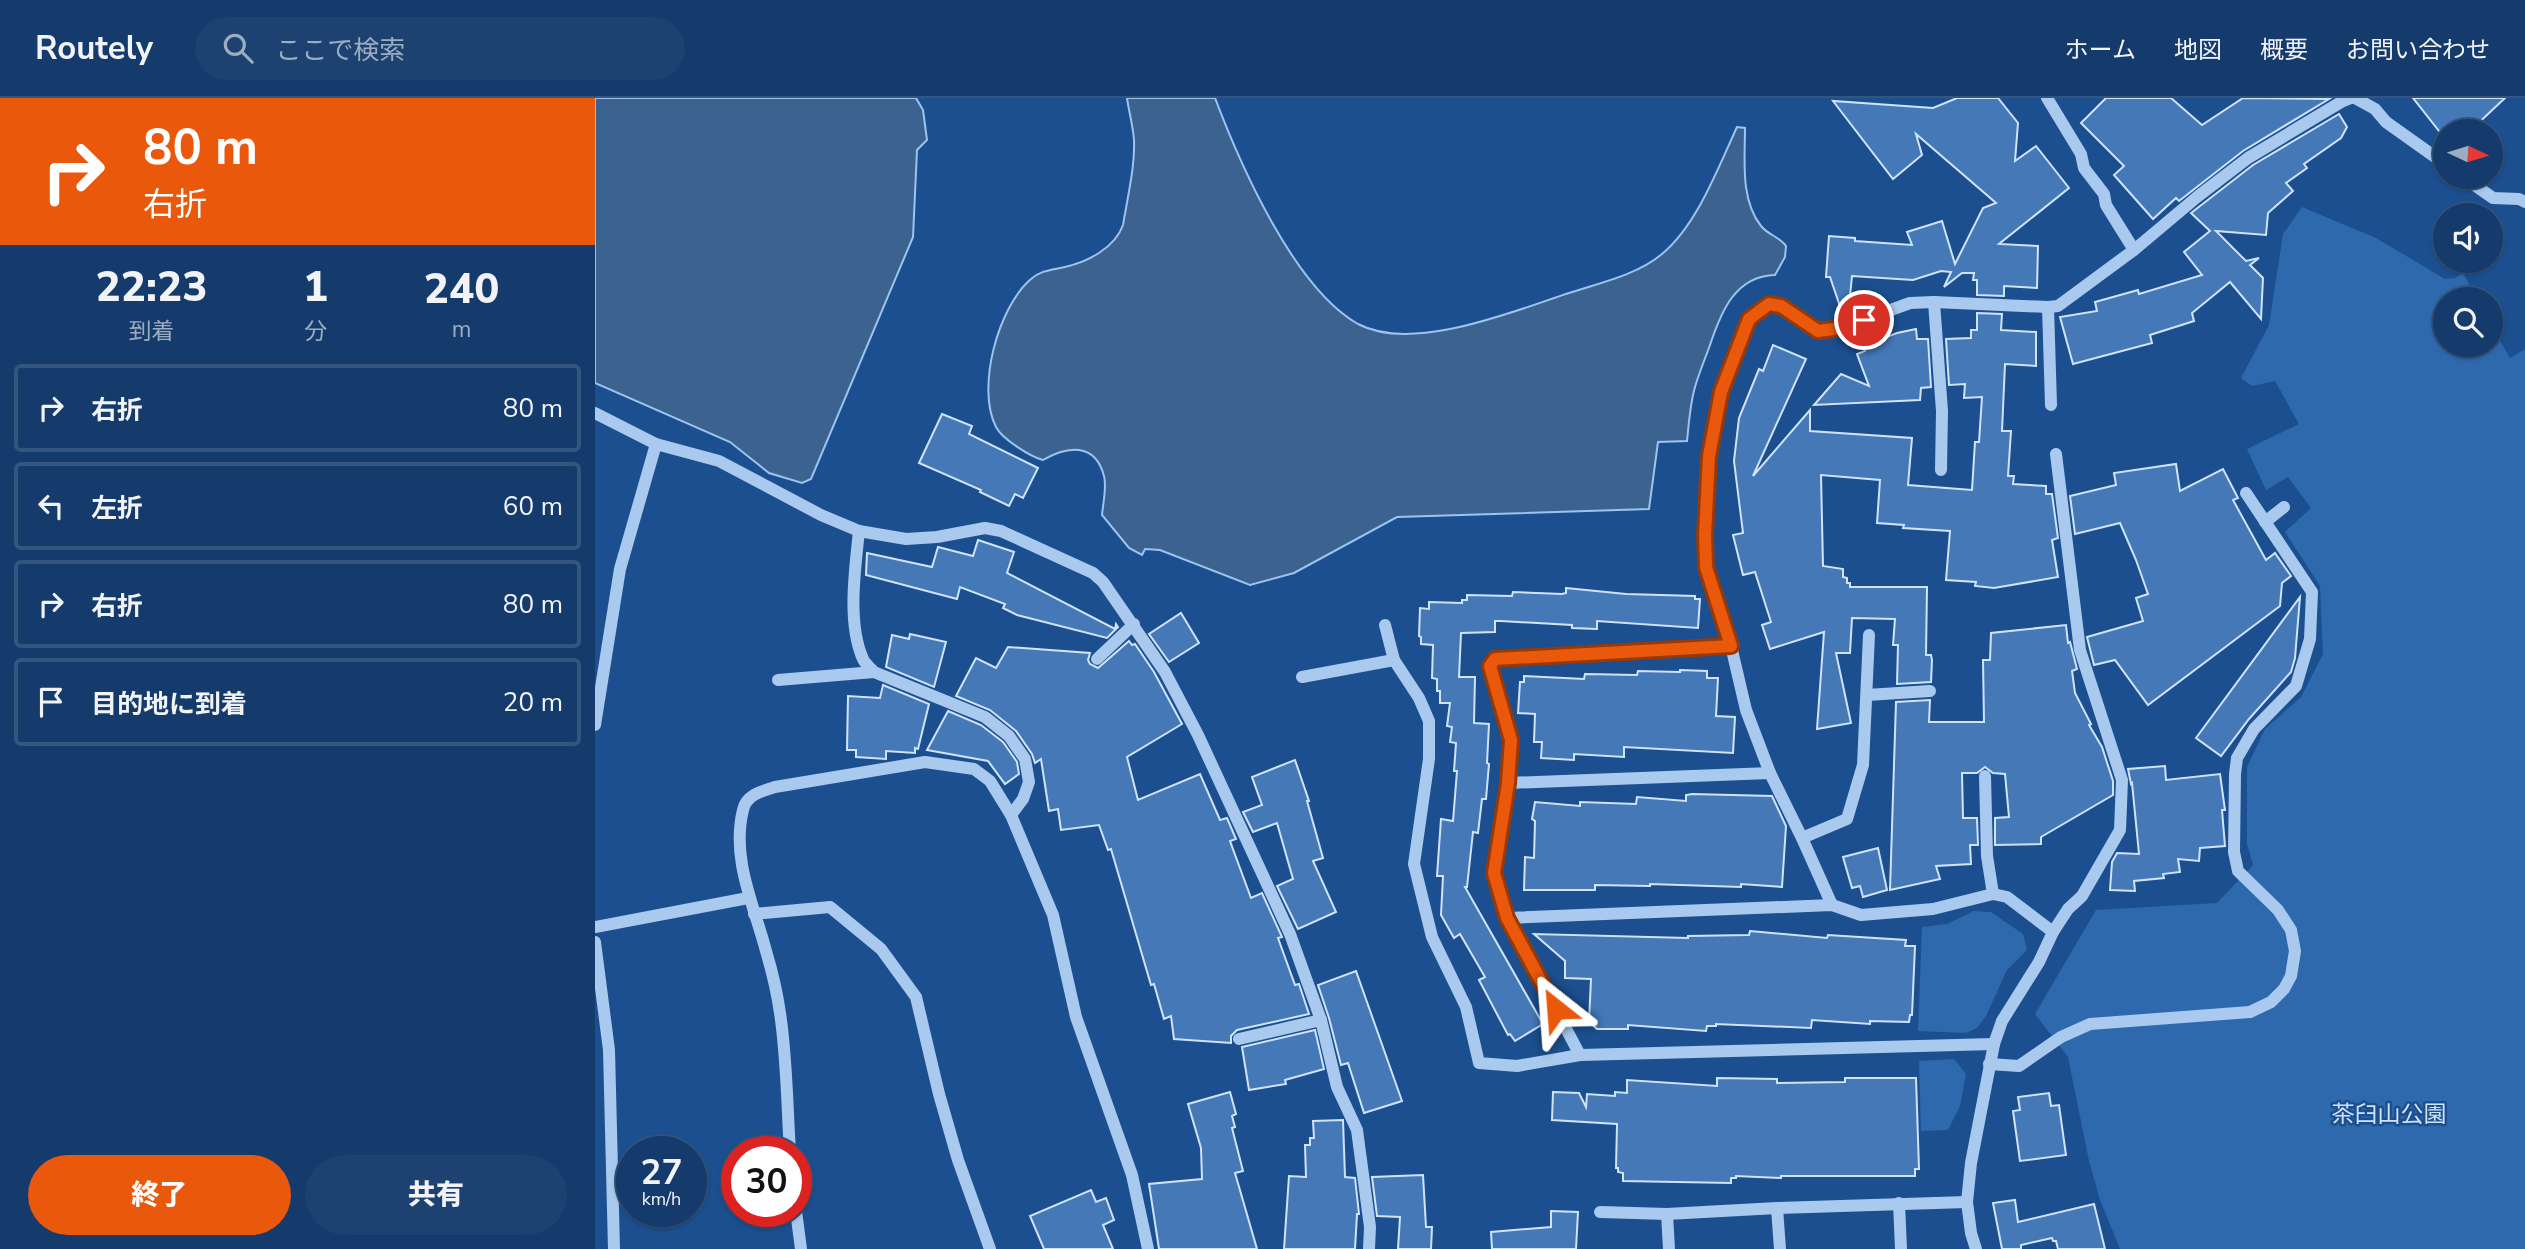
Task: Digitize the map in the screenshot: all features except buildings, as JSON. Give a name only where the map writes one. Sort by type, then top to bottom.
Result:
[{"type":"street","points":[[1832,905],[1803,838],[1770,773],[1747,710],[1731,646],[1706,567],[1709,456],[1721,392],[1749,319],[1769,304],[1781,306],[1818,331],[1841,328],[1910,303],[2058,306],[2134,250],[2248,158],[2341,102],[2353,98],[2375,109],[2386,122],[2433,155]]},
{"type":"street","points":[[2052,100],[2081,154],[2084,168],[2104,194],[2106,205],[2134,250]]},
{"type":"street","points":[[2480,189],[2493,198],[2519,199],[2525,202]]},
{"type":"street","points":[[1934,302],[1942,411],[1941,470]]},
{"type":"street","points":[[2048,307],[2052,405]]},
{"type":"street","points":[[595,414],[656,444],[719,461],[859,531],[906,539],[937,537],[985,528],[1001,531],[1093,573],[1134,624],[1165,672],[1198,735],[1290,934],[1321,1020],[1337,1087],[1357,1130],[1370,1227],[1369,1249]]},
{"type":"street","points":[[595,725],[620,569],[656,444]]},
{"type":"street","points":[[1976,1249],[1967,1202],[1971,1163],[1994,1044],[2002,1021],[2039,962],[2053,932],[2068,909],[2082,896],[2120,830],[2122,780],[2080,650],[2056,454]]},
{"type":"street","points":[[1989,1064],[2019,1066],[2061,1037],[2090,1024],[2251,1012],[2271,1002],[2284,989],[2291,976],[2295,951],[2291,930],[2279,910],[2238,871],[2234,852],[2235,774],[2237,758],[2254,729],[2296,686],[2310,639],[2312,592],[2245,493]]},
{"type":"street","points":[[2265,522],[2284,507]]},
{"type":"street","points":[[859,531],[854,577],[856,626],[864,661],[874,672],[985,717],[1009,736],[1025,759],[1029,782],[1023,799],[1011,815]]},
{"type":"street","points":[[1097,659],[1134,624]]},
{"type":"street","points":[[1385,625],[1394,660],[1419,698],[1429,721],[1429,759],[1414,864],[1432,937],[1466,1007],[1479,1063],[1517,1066],[1580,1055],[1994,1044]]},
{"type":"street","points":[[1803,838],[1846,819],[1863,765],[1869,635]]},
{"type":"street","points":[[1580,1055],[1507,918],[1494,873],[1508,783],[1511,740],[1490,666],[1495,659],[1731,646]]},
{"type":"street","points":[[1302,677],[1394,660]]},
{"type":"street","points":[[778,680],[874,672]]},
{"type":"street","points":[[1867,695],[1930,691]]},
{"type":"street","points":[[789,1136],[780,1013],[766,949],[748,898],[739,840],[743,807],[755,793],[775,787],[925,762],[974,769],[990,780],[1011,815],[1053,915],[1076,1017],[1132,1175],[1148,1249]]},
{"type":"street","points":[[1508,783],[1770,773]]},
{"type":"street","points":[[1985,776],[1987,856],[1993,894]]},
{"type":"street","points":[[1507,918],[1832,905],[1861,915],[1933,909],[1993,894],[2007,897],[2053,932]]},
{"type":"street","points":[[595,927],[748,898]]},
{"type":"street","points":[[754,914],[830,907],[881,949],[916,997],[958,1160],[990,1249]]},
{"type":"street","points":[[595,942],[609,1050],[614,1249]]},
{"type":"street","points":[[1239,1039],[1321,1020]]},
{"type":"street","points":[[1600,1212],[1667,1214],[1967,1202]]},
{"type":"street","points":[[1899,1203],[1901,1249]]},
{"type":"street","points":[[1777,1208],[1780,1249]]},
{"type":"street","points":[[1667,1214],[1669,1249]]},
{"type":"street","points":[[798,1227],[801,1249]]},
{"type":"green space","name":"茶臼山公園","points":[[2302,207],[2376,238],[2445,279],[2455,278],[2463,273],[2471,287],[2433,287],[2433,357],[2503,357],[2503,346],[2510,358],[2525,349],[2525,1249],[2120,1249],[2100,1200],[2089,1161],[2068,1057],[2035,1014],[2096,910],[2217,903],[2253,865],[2247,844],[2247,767],[2265,729],[2301,697],[2323,654],[2320,586],[2285,532],[2311,508],[2288,477],[2266,490],[2247,449],[2299,424],[2275,381],[2252,386],[2241,378],[2269,325],[2283,234]]},
{"type":"green space","points":[[1974,911],[1991,912],[2023,934],[2027,950],[2007,970],[1986,1016],[1977,1028],[1966,1033],[1918,1031],[1922,927],[1947,924]]},
{"type":"green space","points":[[1954,1059],[1966,1074],[1960,1106],[1948,1130],[1921,1131],[1919,1061]]},
{"type":"shaded area","points":[[595,98],[916,98],[923,110],[927,140],[917,150],[913,237],[811,479],[802,483],[769,473],[730,442],[595,383]]},
{"type":"shaded area","points":[[1127,98],[1215,98],[1254,189],[1291,254],[1312,283],[1335,307],[1358,324],[1381,332],[1434,332],[1463,326],[1605,282],[1641,268],[1662,254],[1686,228],[1737,127],[1745,128],[1745,179],[1754,216],[1767,232],[1786,246],[1785,257],[1775,275],[1750,282],[1740,289],[1725,309],[1695,387],[1687,441],[1658,442],[1649,509],[1397,517],[1294,573],[1250,585],[1160,550],[1145,549],[1142,555],[1129,548],[1102,515],[1105,480],[1094,457],[1087,452],[1070,450],[1043,460],[1038,458],[1004,437],[996,427],[990,411],[988,391],[994,349],[1000,328],[1019,292],[1039,274],[1073,265],[1099,253],[1114,241],[1123,225],[1134,149]]},
{"type":"route","points":[[1556,1009],[1507,918],[1494,873],[1508,783],[1511,740],[1490,666],[1495,659],[1731,646],[1706,567],[1709,456],[1721,392],[1749,319],[1769,304],[1781,306],[1818,331],[1841,328],[1864,320]]}]
